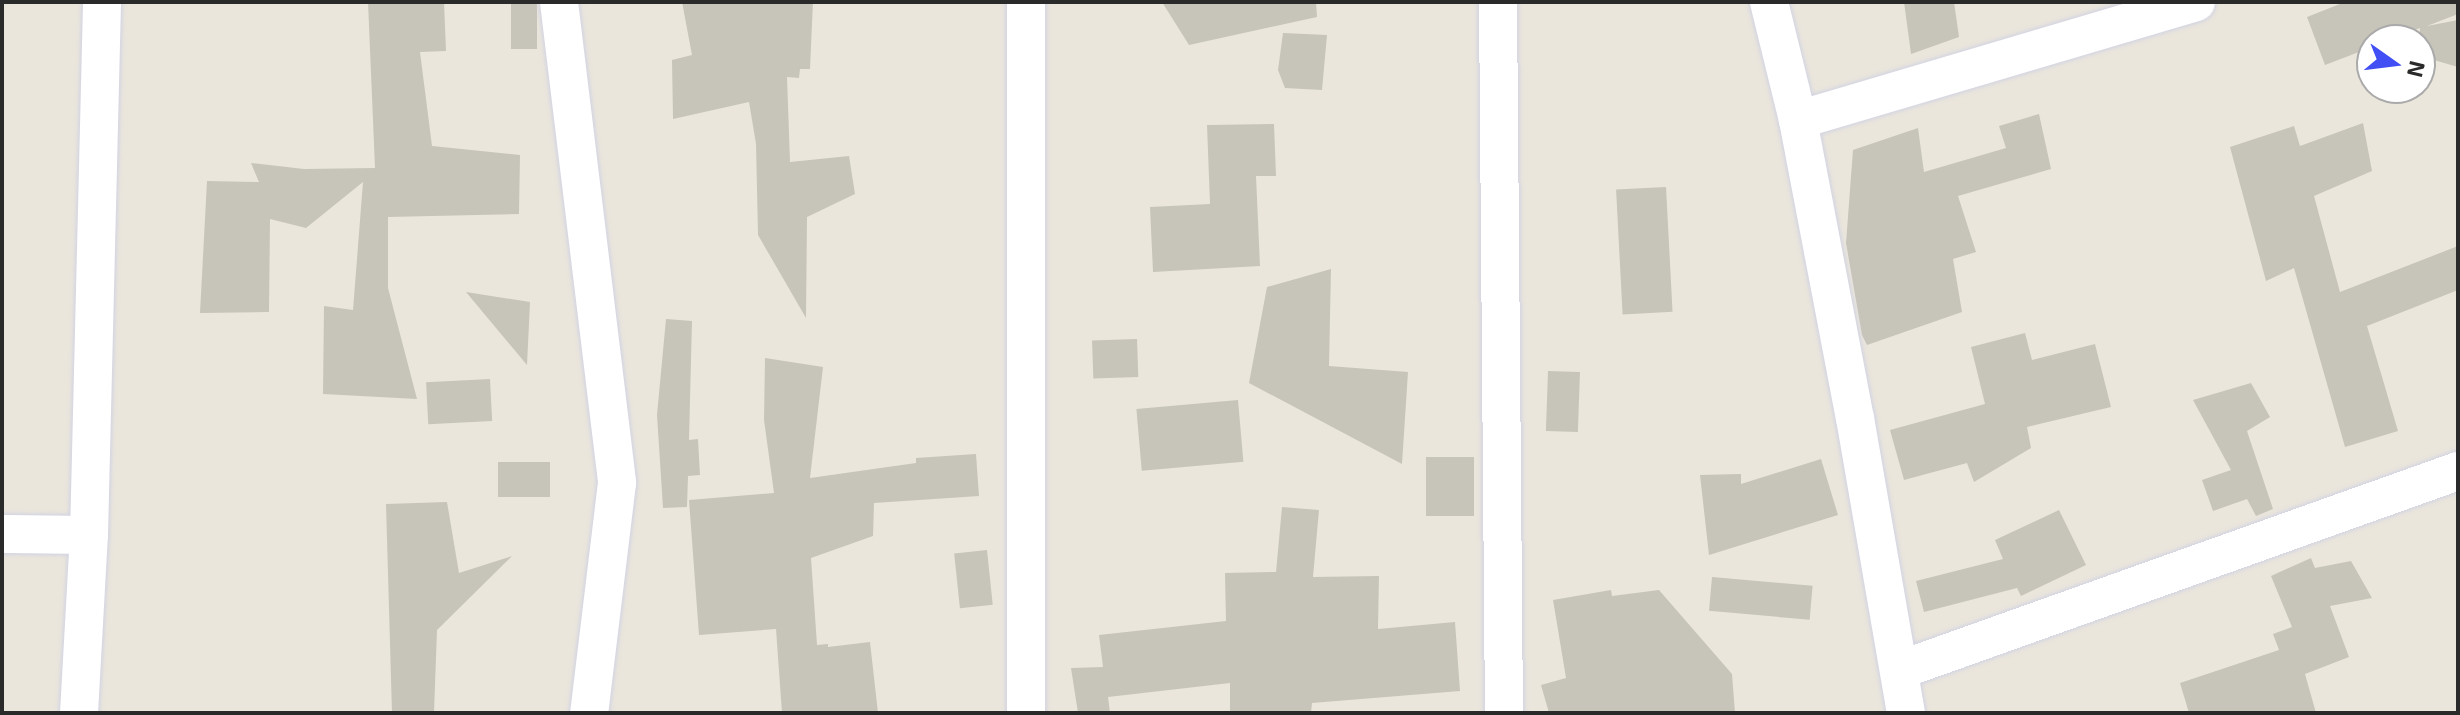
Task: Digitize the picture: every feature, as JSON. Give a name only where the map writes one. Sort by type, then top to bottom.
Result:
[{"type":"street","points":[[79,713],[89,535],[102,2]]},
{"type":"street","points":[[559,2],[617,483],[589,713]]},
{"type":"street","points":[[1026,2],[1026,713]]},
{"type":"street","points":[[1498,2],[1504,713]]},
{"type":"street","points":[[1769,2],[1798,120],[1906,713]]},
{"type":"street","points":[[1798,120],[2196,2]]},
{"type":"street","points":[[1900,670],[2458,471]]},
{"type":"street","points":[[2,534],[89,535]]},
{"type":"building","points":[[368,2],[444,2],[446,51],[420,52],[432,146],[520,155],[519,214],[388,217],[388,288],[417,399],[323,394],[324,306],[353,310],[363,182],[306,228],[270,219],[269,312],[200,313],[207,181],[259,182],[251,163],[304,169],[375,168]]},
{"type":"building","points":[[511,2],[537,2],[537,49],[511,49]]},
{"type":"building","points":[[682,2],[813,2],[810,69],[800,69],[799,78],[787,77],[790,162],[849,156],[855,194],[807,217],[806,318],[758,235],[756,144],[749,102],[673,119],[672,60],[692,55]]},
{"type":"building","points":[[1162,2],[1316,2],[1317,17],[1189,45]]},
{"type":"building","points":[[1904,2],[1954,2],[1959,37],[1911,54]]},
{"type":"building","points":[[2345,2],[2458,2],[2458,14],[2432,24],[2356,24],[2356,53],[2325,65],[2307,17]]},
{"type":"building","points":[[2458,20],[2458,67],[2436,61],[2436,24]]},
{"type":"building","points":[[1283,33],[1327,35],[1322,90],[1285,88],[1278,70]]},
{"type":"building","points":[[2039,114],[2051,169],[1958,196],[1976,252],[1953,259],[1962,312],[1867,345],[1862,335],[1846,243],[1853,150],[1918,128],[1924,172],[2006,148],[1999,126]]},
{"type":"building","points":[[2363,123],[2372,171],[2314,196],[2340,292],[2458,246],[2458,290],[2367,326],[2398,431],[2345,447],[2294,268],[2266,281],[2230,147],[2294,126],[2300,146]]},
{"type":"building","points":[[1274,124],[1276,176],[1256,176],[1260,266],[1153,272],[1150,207],[1210,204],[1207,125]]},
{"type":"building","points":[[1666,187],[1673,312],[1623,314],[1616,190]]},
{"type":"building","points":[[1331,269],[1329,366],[1408,372],[1402,464],[1249,383],[1267,287]]},
{"type":"building","points":[[466,292],[530,302],[527,365]]},
{"type":"building","points":[[666,319],[692,321],[689,440],[698,439],[700,475],[688,476],[687,507],[663,508],[657,415]]},
{"type":"building","points":[[2025,333],[2032,360],[2095,344],[2111,407],[2027,427],[2031,448],[1974,482],[1967,463],[1904,480],[1890,430],[1985,404],[1971,347]]},
{"type":"building","points":[[1137,339],[1138,377],[1093,379],[1092,341]]},
{"type":"building","points":[[765,358],[823,367],[810,478],[916,463],[916,458],[976,454],[979,496],[874,503],[873,536],[811,558],[817,645],[828,644],[828,647],[870,642],[878,713],[782,713],[776,629],[699,635],[689,500],[774,493],[764,420]]},
{"type":"building","points":[[1548,371],[1580,372],[1578,432],[1546,431]]},
{"type":"building","points":[[490,379],[492,421],[428,424],[426,382]]},
{"type":"building","points":[[2251,383],[2270,417],[2247,431],[2273,509],[2256,516],[2247,499],[2213,511],[2202,480],[2231,470],[2193,400]]},
{"type":"building","points":[[1238,400],[1243,462],[1142,471],[1136,409]]},
{"type":"building","points":[[1426,457],[1474,457],[1474,516],[1426,516]]},
{"type":"building","points":[[1821,459],[1838,515],[1709,555],[1700,475],[1741,474],[1741,484]]},
{"type":"building","points":[[498,462],[550,462],[550,497],[498,497]]},
{"type":"building","points":[[447,502],[459,573],[512,556],[437,630],[434,713],[392,713],[386,504]]},
{"type":"building","points":[[1282,507],[1319,510],[1313,577],[1379,576],[1378,629],[1455,622],[1460,691],[1312,703],[1311,713],[1230,713],[1230,683],[1108,697],[1110,713],[1078,713],[1071,668],[1103,667],[1099,635],[1226,621],[1225,573],[1276,572]]},
{"type":"building","points":[[2059,510],[2086,565],[2021,596],[2017,588],[1924,612],[1916,581],[2003,559],[1995,540]]},
{"type":"building","points":[[987,550],[993,605],[960,608],[954,553]]},
{"type":"building","points":[[2311,558],[2315,568],[2351,561],[2372,598],[2330,606],[2349,657],[2305,674],[2316,713],[2189,713],[2180,683],[2279,650],[2273,634],[2292,627],[2271,576]]},
{"type":"building","points":[[1712,577],[1813,586],[1810,620],[1709,611]]},
{"type":"building","points":[[1611,590],[1612,596],[1659,590],[1732,674],[1735,713],[1549,713],[1541,685],[1566,678],[1553,600]]}]
